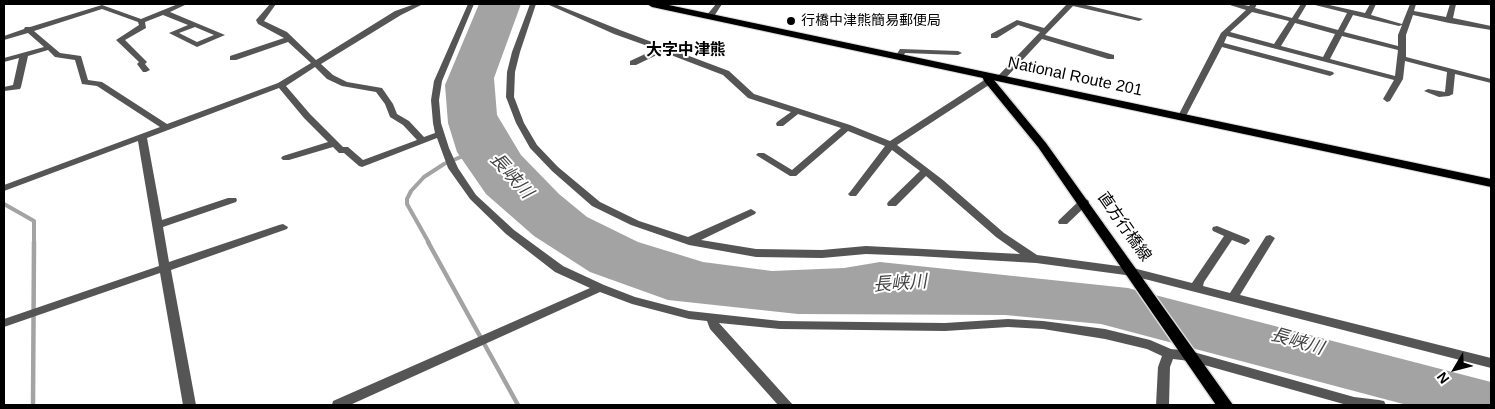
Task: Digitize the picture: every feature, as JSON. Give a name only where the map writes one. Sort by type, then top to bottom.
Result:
[{"type":"highway","name":"National Route 201","points":[[652,4],[1491,183]]},
{"type":"main road","name":"直方行橋線","points":[[992,78],[1084,202],[1225,405]]},
{"type":"street","points":[[4,38],[102,7],[141,21],[184,4]]},
{"type":"street","points":[[274,4],[260,20],[261,22],[289,39],[317,64],[325,74],[336,80],[379,90],[389,104],[393,115],[406,123],[422,140]]},
{"type":"street","points":[[4,188],[281,84],[317,64],[398,13],[420,4]]},
{"type":"street","points":[[471,4],[438,81],[434,100],[440,134],[453,168],[473,197],[510,232],[559,269],[600,288],[689,315],[780,324],[945,327],[1008,323],[1043,324],[1105,334],[1150,345],[1169,354],[1186,350],[1354,402],[1379,405]]},
{"type":"street","points":[[533,4],[516,52],[510,86],[513,106],[533,146],[555,169],[596,204],[635,223],[689,241],[756,253],[822,254],[866,250],[1036,259],[1197,288],[1491,363]]},
{"type":"street","points":[[550,4],[731,75],[744,92],[751,96],[847,127],[891,145],[925,170],[1000,235],[1036,259]]},
{"type":"street","points":[[710,16],[719,4]]},
{"type":"street","points":[[1072,4],[1106,14]]},
{"type":"street","points":[[1072,4],[1139,19]]},
{"type":"street","points":[[853,194],[891,145],[992,78],[1072,4]]},
{"type":"street","points":[[1232,4],[1253,6],[1293,20],[1397,48]]},
{"type":"street","points":[[1276,47],[1304,4]]},
{"type":"street","points":[[1320,4],[1399,24]]},
{"type":"street","points":[[1367,16],[1373,4]]},
{"type":"street","points":[[1387,99],[1399,79],[1402,58],[1402,35],[1413,4]]},
{"type":"street","points":[[1449,21],[1453,4]]},
{"type":"street","points":[[1182,116],[1225,33],[1253,6]]},
{"type":"street","points":[[163,12],[221,35],[197,45],[173,33],[194,25]]},
{"type":"street","points":[[1325,60],[1351,12]]},
{"type":"street","points":[[1415,13],[1491,28]]},
{"type":"street","points":[[141,21],[142,26],[120,40],[142,62],[141,64],[146,70]]},
{"type":"street","points":[[994,36],[1017,22],[1042,33],[1111,57]]},
{"type":"street","points":[[28,30],[48,48],[61,56],[78,58],[85,82],[99,84],[166,128]]},
{"type":"street","points":[[1225,33],[1393,78]]},
{"type":"street","points":[[234,58],[246,58],[289,39]]},
{"type":"street","points":[[1220,44],[1330,74]]},
{"type":"street","points":[[4,60],[48,48]]},
{"type":"street","points":[[633,63],[663,49]]},
{"type":"street","points":[[899,57],[903,51],[958,53]]},
{"type":"street","points":[[4,90],[17,87],[24,55]]},
{"type":"street","points":[[1402,58],[1491,81]]},
{"type":"street","points":[[1428,91],[1442,95],[1449,94],[1451,70]]},
{"type":"street","points":[[281,84],[306,116],[342,151],[345,150],[362,164],[440,134]]},
{"type":"street","points":[[780,124],[798,110]]},
{"type":"street","points":[[761,155],[793,174],[847,127]]},
{"type":"street","points":[[142,137],[189,405]]},
{"type":"street","points":[[286,158],[335,143]]},
{"type":"street","points":[[892,204],[925,170]]},
{"type":"street","points":[[157,225],[232,200]]},
{"type":"street","points":[[1063,222],[1084,202]]},
{"type":"street","points":[[689,241],[751,212]]},
{"type":"street","points":[[4,323],[165,268],[248,243],[283,227]]},
{"type":"street","points":[[1217,229],[1245,241]]},
{"type":"street","points":[[1197,288],[1198,282],[1230,235]]},
{"type":"street","points":[[1232,297],[1270,238]]},
{"type":"street","points":[[338,405],[600,288]]},
{"type":"street","points":[[712,317],[714,326],[786,405]]},
{"type":"street","points":[[1162,405],[1164,367],[1169,354]]},
{"type":"water","name":"長峡川","points":[[479,4],[521,4],[494,78],[497,115],[521,155],[559,194],[587,217],[638,242],[703,262],[772,271],[844,268],[880,262],[1128,288],[1491,382],[1491,405],[1407,405],[1101,324],[1005,315],[798,314],[668,300],[590,272],[534,236],[486,194],[457,152],[448,123],[445,85]]},
{"type":"waterway","points":[[429,243],[407,204],[407,199],[411,191],[424,177],[444,164],[463,156]]},
{"type":"waterway","points":[[4,204],[34,221],[34,242]]},
{"type":"waterway","points":[[33,405],[34,242]]},
{"type":"waterway","points":[[428,242],[518,405]]},
{"type":"place","name":"行橋中津熊簡易郵便局","points":[[791,21]]},
{"type":"district","name":"大字中津熊","points":[[686,51]]}]
